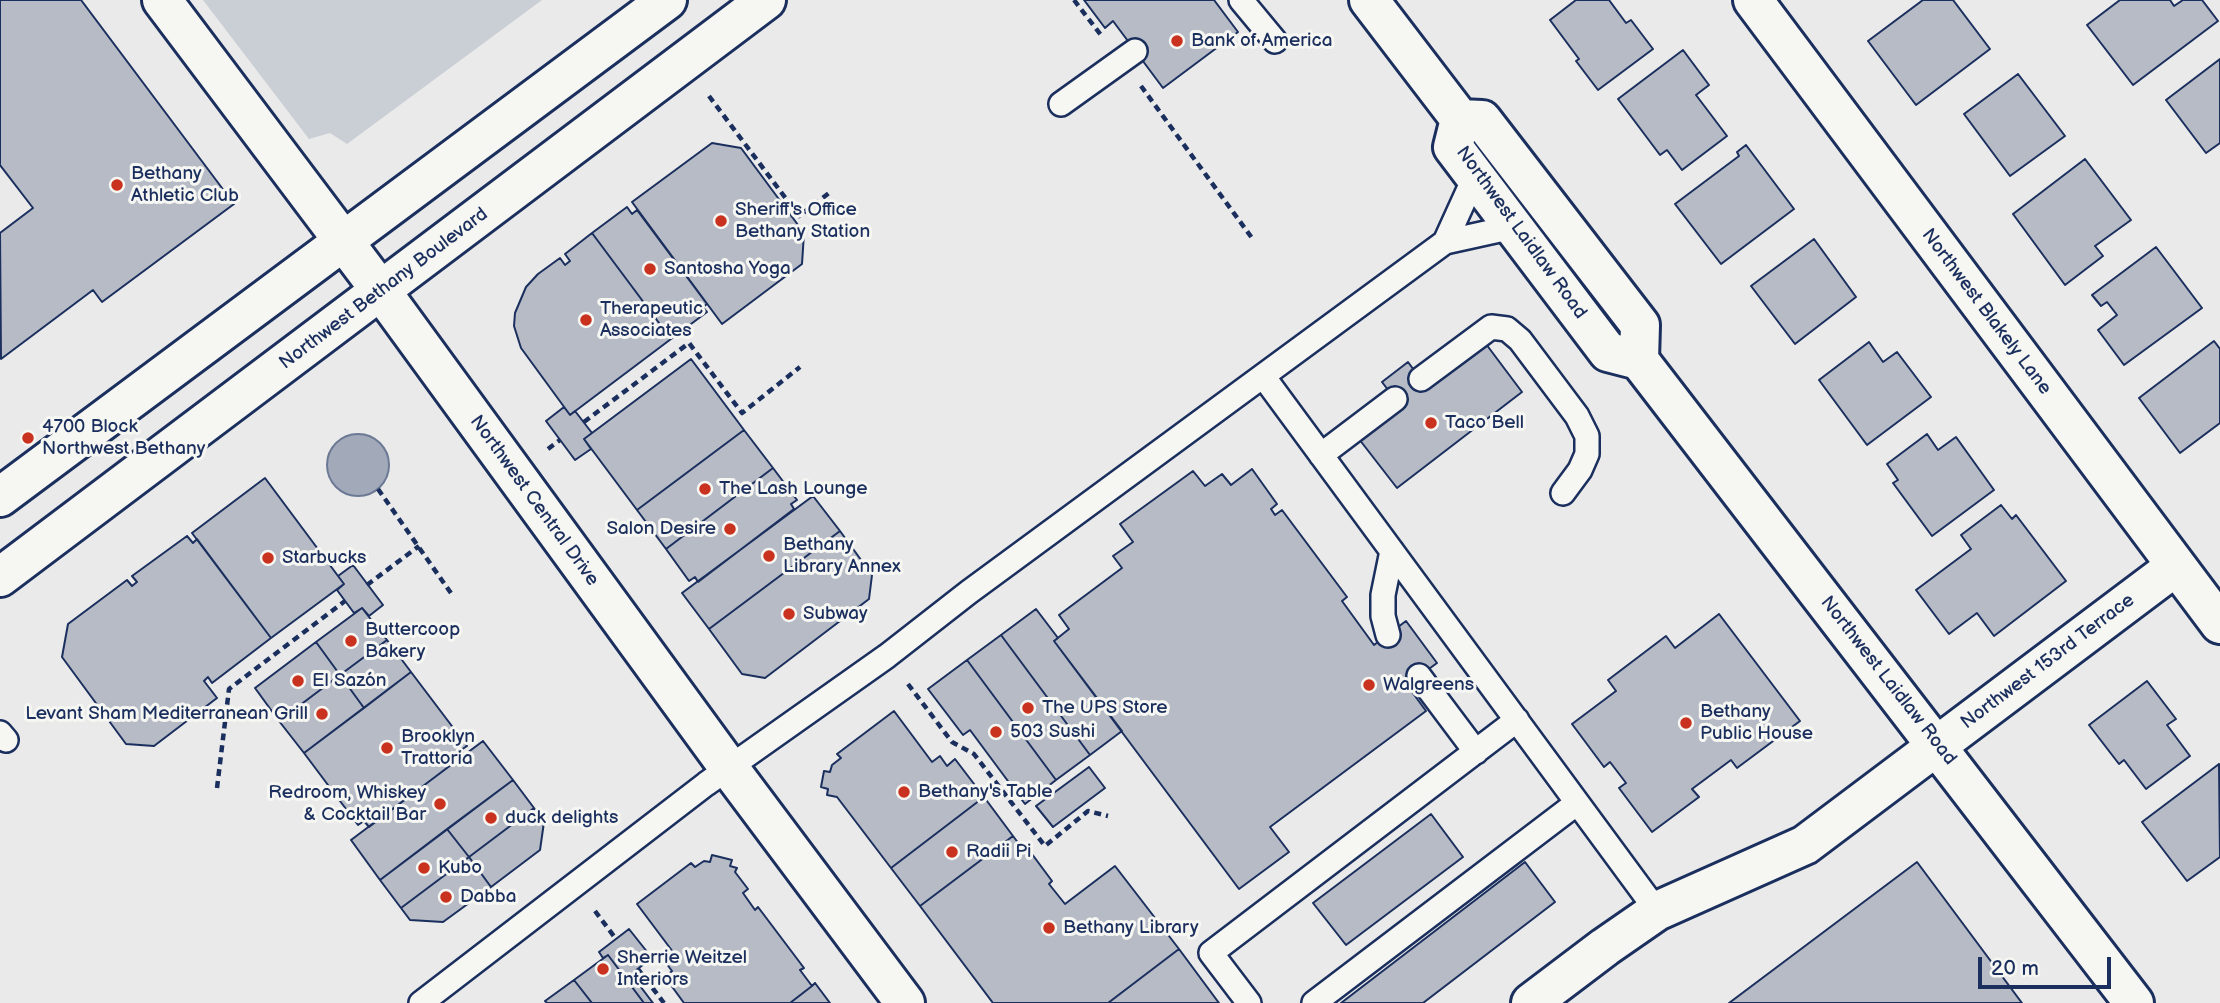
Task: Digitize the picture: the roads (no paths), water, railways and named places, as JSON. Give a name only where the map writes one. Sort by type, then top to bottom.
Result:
[{"type":"main road","name":"Northwest Central Drive","points":[[162,0],[381,292],[729,768],[905,1003]]},
{"type":"main road","points":[[0,496],[667,0]]},
{"type":"main road","name":"Northwest Bethany Boulevard","points":[[0,576],[766,0]]},
{"type":"main road","name":"Northwest Laidlaw Road","points":[[1369,0],[1460,119],[1482,120],[1640,325],[1639,360]]},
{"type":"main road","name":"Northwest Blakely Lane","points":[[1753,0],[2220,624]]},
{"type":"main road","name":"Northwest Laidlaw Road","points":[[1460,119],[1453,147],[1608,352],[1639,360],[2134,1003]]},
{"type":"main road","name":"Northwest 153rd Terrace","points":[[1531,1003],[1657,911],[1805,845],[2176,566]]},
{"type":"lane","points":[[1241,0],[1275,41]]},
{"type":"lane","points":[[1061,104],[1128,56]]},
{"type":"lane","points":[[1445,242],[1475,176]]},
{"type":"lane","points":[[421,1003],[729,768],[887,656],[969,592],[1445,242],[1513,227]]},
{"type":"lane","points":[[1421,379],[1490,327],[1507,329],[1520,341],[1577,416],[1587,436],[1587,454],[1580,470],[1563,493]]},
{"type":"lane","points":[[1263,376],[1657,911]]},
{"type":"lane","points":[[1321,455],[1395,399]]},
{"type":"lane","points":[[1388,635],[1383,616],[1383,595],[1392,551]]},
{"type":"lane","points":[[1419,677],[1476,752]]},
{"type":"lane","points":[[1249,1003],[1211,953],[1517,720]]},
{"type":"lane","points":[[1314,1003],[1577,803]]},
{"type":"water","points":[[358,434],[380,443],[389,465],[380,487],[358,496],[336,487],[327,465],[336,443]]},
{"type":"place","name":"Bank of America","points":[[1177,41]]},
{"type":"place","name":"Bethany Athletic Club","points":[[117,185]]},
{"type":"place","name":"Sheriff's Office Bethany Station","points":[[721,221]]},
{"type":"place","name":"Santosha Yoga","points":[[650,269]]},
{"type":"place","name":"Therapeutic Associates","points":[[586,320]]},
{"type":"place","name":"Taco Bell","points":[[1431,423]]},
{"type":"place","name":"4700 Block Northwest Bethany","points":[[28,438]]},
{"type":"place","name":"The Lash Lounge","points":[[705,489]]},
{"type":"place","name":"Salon Desire","points":[[730,529]]},
{"type":"place","name":"Bethany Library Annex","points":[[769,556]]},
{"type":"place","name":"Starbucks","points":[[268,558]]},
{"type":"place","name":"Subway","points":[[789,614]]},
{"type":"place","name":"Buttercoop Bakery","points":[[351,641]]},
{"type":"place","name":"El Sazón","points":[[298,681]]},
{"type":"place","name":"Walgreens","points":[[1369,685]]},
{"type":"place","name":"The UPS Store","points":[[1028,708]]},
{"type":"place","name":"Levant Sham Mediterranean Grill","points":[[322,714]]},
{"type":"place","name":"Bethany Public House","points":[[1686,723]]},
{"type":"place","name":"503 Sushi","points":[[996,732]]},
{"type":"place","name":"Brooklyn Trattoria","points":[[387,748]]},
{"type":"place","name":"Bethany's Table","points":[[904,792]]},
{"type":"place","name":"Redroom, Whiskey & Cocktail Bar","points":[[440,804]]},
{"type":"place","name":"duck delights","points":[[491,818]]},
{"type":"place","name":"Radii Pi","points":[[952,852]]},
{"type":"place","name":"Kubo","points":[[424,868]]},
{"type":"place","name":"Dabba","points":[[446,897]]},
{"type":"place","name":"Bethany Library","points":[[1049,928]]},
{"type":"place","name":"Sherrie Weitzel Interiors","points":[[603,969]]}]
